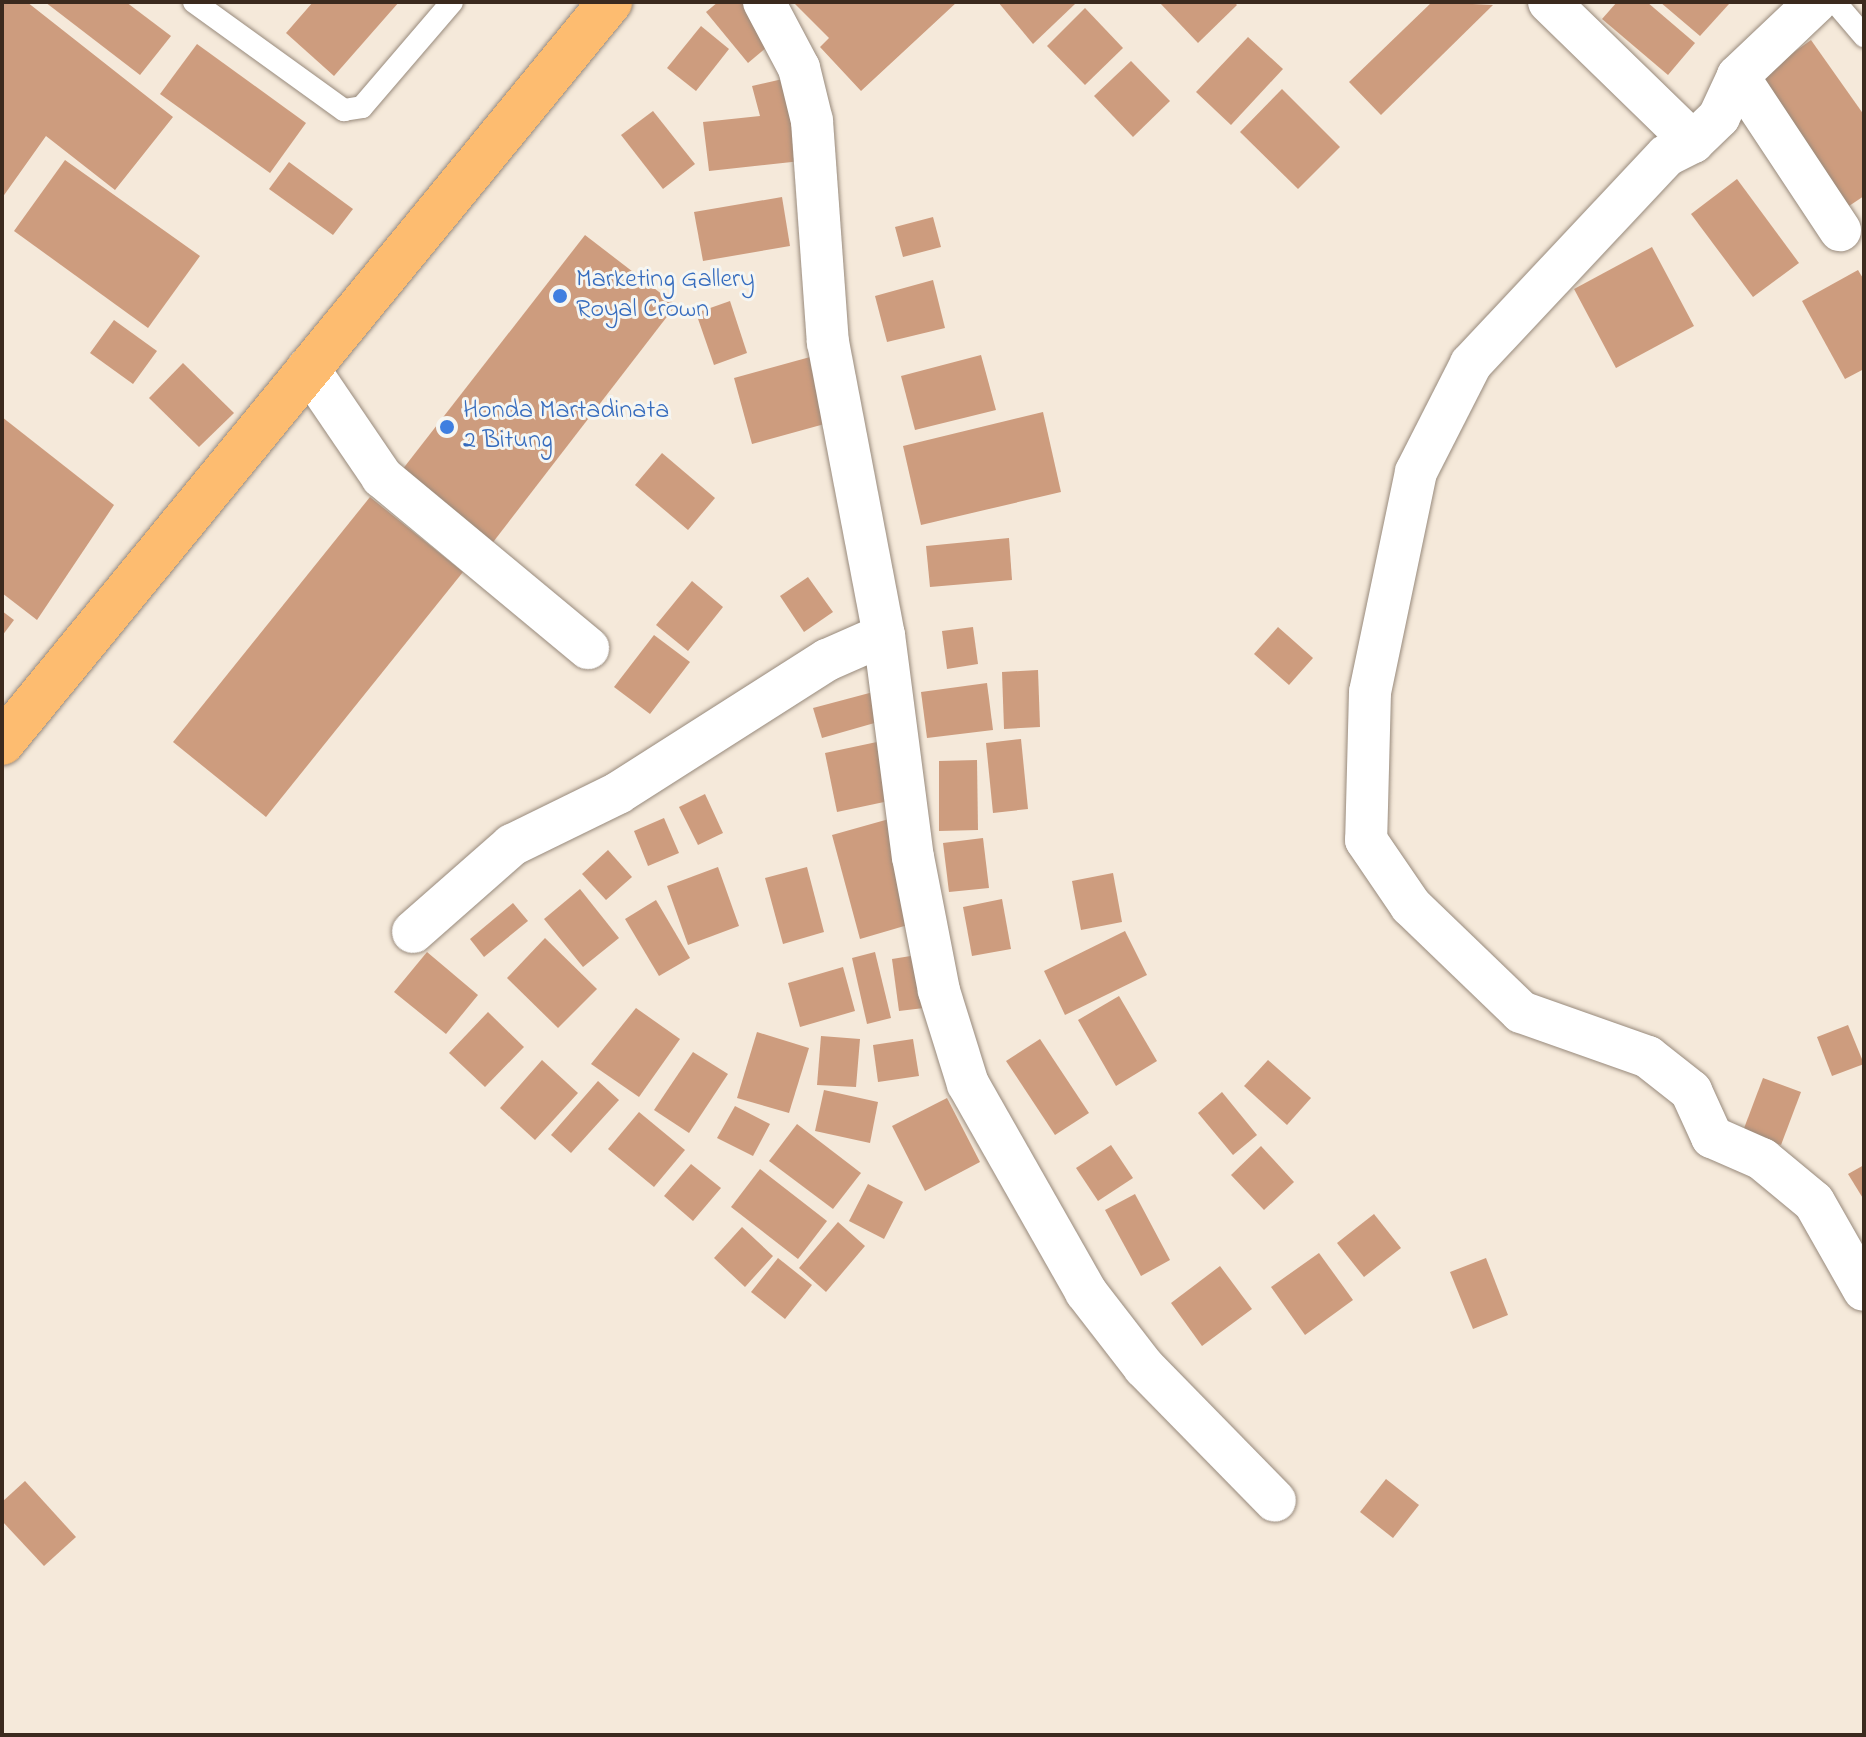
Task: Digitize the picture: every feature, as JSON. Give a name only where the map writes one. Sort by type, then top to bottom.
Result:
[{"type":"highway","points":[[2,743],[610,2]]},
{"type":"street","points":[[764,2],[799,68],[812,121],[828,342],[884,635],[913,857],[939,991],[968,1084],[1086,1292],[1144,1367],[1275,1501]]},
{"type":"street","points":[[1549,2],[1693,142]]},
{"type":"street","points":[[1816,2],[1738,76],[1719,117],[1693,142],[1666,156],[1471,364],[1416,472],[1370,692],[1366,840],[1411,906],[1521,1012],[1648,1057],[1691,1091],[1712,1137],[1762,1159],[1814,1202],[1864,1290]]},
{"type":"street","points":[[1738,76],[1840,230]]},
{"type":"street","points":[[308,368],[382,477],[588,648]]},
{"type":"street","points":[[413,932],[512,845],[618,793],[827,660],[884,635]]},
{"type":"lane","points":[[194,2],[344,110],[362,107],[452,2]]},
{"type":"lane","points":[[1835,2],[1864,36]]},
{"type":"building","points":[[2,2],[27,2],[173,117],[115,190],[46,136],[2,198]]},
{"type":"building","points":[[45,2],[126,2],[171,36],[140,75]]},
{"type":"building","points":[[313,2],[399,2],[334,76],[286,33]]},
{"type":"building","points":[[718,2],[741,2],[774,41],[748,63],[706,12]]},
{"type":"building","points":[[793,2],[957,2],[861,91],[820,47],[829,38]]},
{"type":"building","points":[[998,2],[1073,2],[1075,4],[1033,44]]},
{"type":"building","points":[[1159,2],[1234,2],[1237,5],[1198,43]]},
{"type":"building","points":[[1432,2],[1493,5],[1381,115],[1349,82]]},
{"type":"building","points":[[1617,2],[1647,2],[1695,43],[1668,75],[1602,19]]},
{"type":"building","points":[[1660,2],[1727,2],[1729,4],[1700,36]]},
{"type":"building","points":[[1085,8],[1123,48],[1085,85],[1047,46]]},
{"type":"building","points":[[701,26],[729,49],[696,91],[667,68]]},
{"type":"building","points":[[1248,37],[1283,69],[1231,125],[1196,92]]},
{"type":"building","points":[[1811,40],[1864,115],[1864,196],[1846,208],[1756,79]]},
{"type":"building","points":[[197,44],[306,123],[270,173],[160,94]]},
{"type":"building","points":[[1131,61],[1170,101],[1133,137],[1094,96]]},
{"type":"building","points":[[787,78],[801,161],[709,171],[703,122],[760,116],[752,86]]},
{"type":"building","points":[[1282,89],[1340,147],[1298,189],[1240,132]]},
{"type":"building","points":[[653,111],[695,164],[663,189],[621,135]]},
{"type":"building","points":[[65,160],[200,256],[148,328],[14,231]]},
{"type":"building","points":[[289,162],[353,209],[333,235],[269,189]]},
{"type":"building","points":[[1737,179],[1799,263],[1753,297],[1691,214]]},
{"type":"building","points":[[782,197],[790,246],[703,261],[694,212]]},
{"type":"building","points":[[933,217],[941,247],[903,257],[895,227]]},
{"type":"building","points":[[585,235],[676,305],[487,550],[395,479]]},
{"type":"building","points":[[1652,247],[1694,326],[1616,368],[1574,289]]},
{"type":"building","points":[[1858,270],[1864,280],[1864,369],[1845,379],[1802,301]]},
{"type":"building","points":[[933,280],[945,328],[887,342],[875,296]]},
{"type":"building","points":[[730,301],[747,353],[714,365],[696,313]]},
{"type":"building","points":[[114,320],[157,351],[133,384],[90,353]]},
{"type":"building","points":[[821,354],[839,420],[752,444],[734,378]]},
{"type":"building","points":[[981,355],[996,410],[915,430],[901,376]]},
{"type":"building","points":[[183,363],[234,413],[199,447],[149,398]]},
{"type":"building","points":[[1043,412],[1061,492],[921,525],[903,446]]},
{"type":"building","points":[[2,417],[114,505],[37,620],[2,593]]},
{"type":"building","points":[[662,453],[715,498],[688,530],[635,485]]},
{"type":"building","points":[[370,497],[463,572],[266,817],[173,742]]},
{"type":"building","points":[[1009,538],[1012,580],[930,587],[926,546]]},
{"type":"building","points":[[808,577],[833,612],[804,632],[780,596]]},
{"type":"building","points":[[692,581],[723,607],[688,651],[656,625]]},
{"type":"building","points":[[2,611],[14,620],[2,636]]},
{"type":"building","points":[[973,627],[978,664],[947,669],[942,631]]},
{"type":"building","points":[[1278,627],[1313,658],[1289,685],[1254,654]]},
{"type":"building","points":[[654,635],[690,662],[650,714],[614,687]]},
{"type":"building","points":[[1038,670],[1040,727],[1004,729],[1002,672]]},
{"type":"building","points":[[987,683],[993,730],[927,738],[921,692]]},
{"type":"building","points":[[877,691],[885,720],[822,738],[813,708]]},
{"type":"building","points":[[891,739],[903,798],[837,812],[825,753]]},
{"type":"building","points":[[1021,739],[1028,809],[993,813],[986,743]]},
{"type":"building","points":[[977,760],[978,830],[939,831],[939,761]]},
{"type":"building","points":[[705,794],[723,833],[698,845],[679,807]]},
{"type":"building","points":[[664,818],[679,853],[648,866],[634,831]]},
{"type":"building","points":[[889,819],[918,922],[860,939],[832,835]]},
{"type":"building","points":[[983,838],[989,888],[949,892],[943,843]]},
{"type":"building","points":[[608,850],[632,877],[606,900],[582,874]]},
{"type":"building","points":[[718,867],[739,926],[688,945],[667,886]]},
{"type":"building","points":[[807,867],[824,932],[783,944],[765,878]]},
{"type":"building","points":[[1113,873],[1122,922],[1081,930],[1072,881]]},
{"type":"building","points":[[580,889],[619,938],[583,967],[544,919]]},
{"type":"building","points":[[1002,899],[1011,949],[972,956],[963,907]]},
{"type":"building","points":[[656,900],[690,958],[659,976],[625,919]]},
{"type":"building","points":[[513,903],[528,921],[484,957],[470,939]]},
{"type":"building","points":[[1125,931],[1147,975],[1065,1015],[1044,971]]},
{"type":"building","points":[[545,938],[597,989],[558,1028],[507,978]]},
{"type":"building","points":[[427,952],[478,995],[446,1034],[394,992]]},
{"type":"building","points":[[875,952],[891,1018],[867,1024],[852,958]]},
{"type":"building","points":[[917,955],[924,1008],[899,1011],[892,959]]},
{"type":"building","points":[[843,967],[855,1011],[800,1027],[788,983]]},
{"type":"building","points":[[1119,996],[1157,1061],[1116,1086],[1078,1020]]},
{"type":"building","points":[[636,1008],[680,1039],[639,1097],[591,1064]]},
{"type":"building","points":[[488,1012],[524,1047],[485,1087],[449,1053]]},
{"type":"building","points":[[1848,1025],[1864,1064],[1832,1076],[1817,1037]]},
{"type":"building","points":[[757,1032],[809,1048],[789,1113],[737,1098]]},
{"type":"building","points":[[821,1036],[860,1039],[856,1087],[817,1085]]},
{"type":"building","points":[[913,1039],[919,1076],[878,1082],[873,1045]]},
{"type":"building","points":[[1040,1039],[1089,1113],[1055,1135],[1006,1061]]},
{"type":"building","points":[[693,1052],[728,1074],[689,1133],[654,1110]]},
{"type":"building","points":[[542,1060],[578,1093],[535,1140],[500,1108]]},
{"type":"building","points":[[1268,1060],[1311,1098],[1287,1125],[1244,1086]]},
{"type":"building","points":[[1763,1078],[1801,1092],[1781,1145],[1743,1131]]},
{"type":"building","points":[[598,1081],[619,1100],[571,1153],[551,1135]]},
{"type":"building","points":[[824,1090],[878,1102],[870,1143],[815,1131]]},
{"type":"building","points":[[1222,1092],[1257,1135],[1233,1155],[1198,1113]]},
{"type":"building","points":[[947,1098],[980,1162],[925,1191],[892,1126]]},
{"type":"building","points":[[735,1106],[770,1124],[753,1156],[717,1138]]},
{"type":"building","points":[[639,1112],[685,1150],[654,1187],[608,1149]]},
{"type":"building","points":[[797,1124],[861,1173],[833,1209],[769,1161]]},
{"type":"building","points":[[1111,1145],[1133,1178],[1098,1201],[1076,1168]]},
{"type":"building","points":[[1261,1146],[1294,1182],[1264,1210],[1231,1175]]},
{"type":"building","points":[[691,1164],[721,1188],[693,1221],[664,1196]]},
{"type":"building","points":[[1864,1165],[1864,1200],[1848,1174]]},
{"type":"building","points":[[760,1169],[827,1221],[798,1259],[731,1207]]},
{"type":"building","points":[[868,1184],[903,1202],[884,1239],[849,1221]]},
{"type":"building","points":[[1135,1194],[1170,1260],[1141,1276],[1105,1210]]},
{"type":"building","points":[[1374,1214],[1401,1248],[1364,1277],[1337,1243]]},
{"type":"building","points":[[838,1222],[865,1246],[826,1292],[799,1268]]},
{"type":"building","points":[[742,1227],[773,1256],[745,1287],[714,1258]]},
{"type":"building","points":[[1319,1253],[1353,1300],[1305,1335],[1271,1287]]},
{"type":"building","points":[[778,1258],[812,1285],[785,1319],[751,1292]]},
{"type":"building","points":[[1486,1258],[1508,1315],[1473,1329],[1450,1272]]},
{"type":"building","points":[[1220,1266],[1252,1309],[1202,1346],[1171,1303]]},
{"type":"building","points":[[1386,1479],[1419,1505],[1393,1538],[1360,1512]]},
{"type":"building","points":[[25,1481],[76,1537],[44,1566],[2,1521],[2,1502]]},
{"type":"place","name":"Marketing Gallery Royal Crown","points":[[560,296]]},
{"type":"place","name":"Honda Martadinata 2 Bitung","points":[[447,427]]}]
